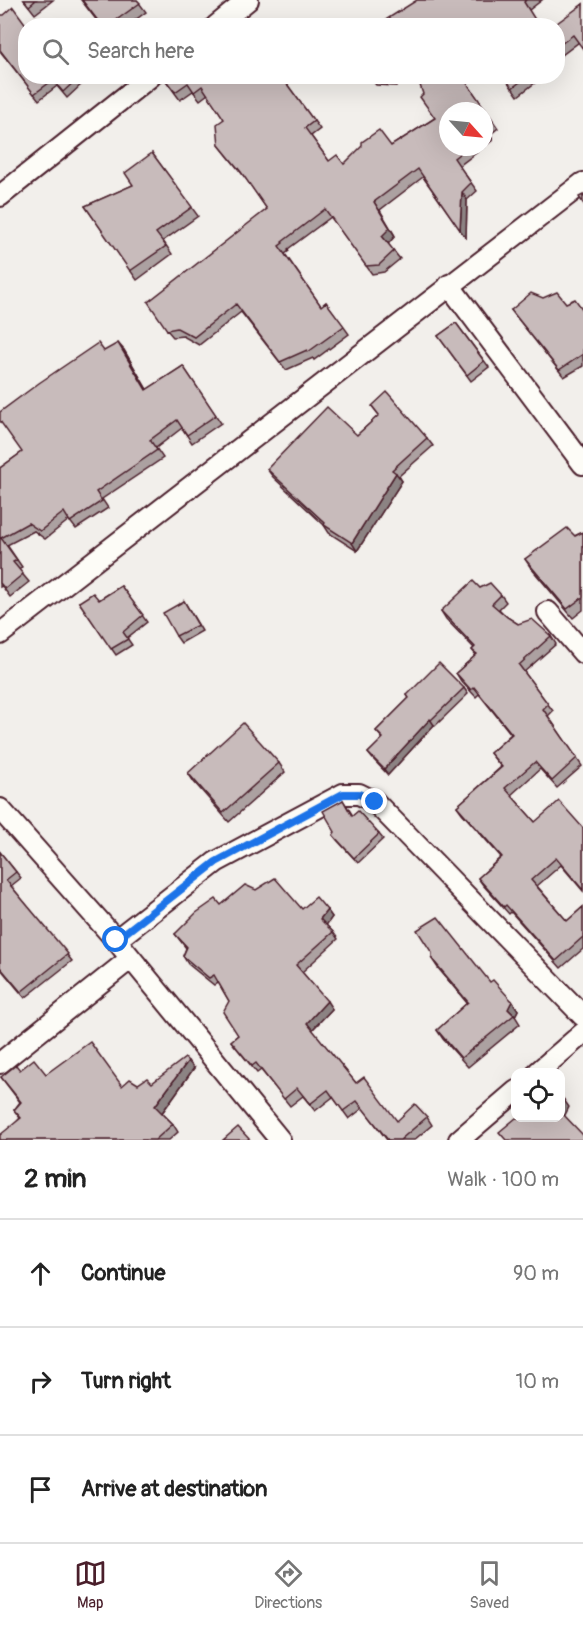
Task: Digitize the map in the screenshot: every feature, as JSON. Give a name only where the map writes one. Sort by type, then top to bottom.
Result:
[{"type":"street","points":[[226,18],[248,0]]},
{"type":"street","points":[[0,196],[141,84]]},
{"type":"street","points":[[0,634],[583,183]]},
{"type":"street","points":[[449,285],[583,464]]},
{"type":"street","points":[[548,612],[583,654]]},
{"type":"street","points":[[116,940],[216,862],[343,794],[359,794],[375,802],[583,1016]]},
{"type":"street","points":[[0,809],[116,940],[280,1140]]},
{"type":"street","points":[[0,1063],[130,959]]},
{"type":"street","points":[[543,1068],[583,1034]]},
{"type":"street","points":[[459,1140],[511,1095]]},
{"type":"building","points":[[24,0],[36,0],[29,6]]},
{"type":"building","points":[[82,0],[137,0],[140,3],[119,18],[96,18]]},
{"type":"building","points":[[417,0],[526,0],[524,2],[534,18],[389,18]]},
{"type":"building","points":[[583,4],[583,49],[573,35],[565,41],[564,18]]},
{"type":"building","points":[[13,7],[21,18],[18,18],[18,73],[0,50],[0,15],[4,15]]},
{"type":"building","points":[[26,84],[48,84],[34,94]]},
{"type":"building","points":[[56,84],[72,84],[63,92]]},
{"type":"building","points":[[169,84],[187,84],[175,92]]},
{"type":"building","points":[[189,84],[287,84],[314,121],[305,128],[329,161],[337,155],[344,164],[362,146],[362,142],[379,130],[391,146],[435,118],[420,97],[423,94],[420,84],[468,84],[480,102],[439,102],[439,156],[457,156],[454,158],[471,183],[462,192],[460,230],[418,169],[374,202],[390,228],[382,236],[394,251],[379,265],[366,266],[325,209],[279,246],[321,306],[326,302],[344,326],[308,352],[307,350],[280,362],[236,304],[194,337],[177,328],[167,330],[148,302],[267,209],[219,145],[217,124],[224,119],[202,86],[194,92]]},
{"type":"building","points":[[152,153],[192,207],[156,233],[166,246],[130,271],[85,206],[133,185],[125,173]]},
{"type":"building","points":[[557,292],[566,303],[575,299],[583,310],[583,354],[559,370],[511,310],[531,293],[543,298]]},
{"type":"building","points":[[456,323],[484,361],[467,375],[438,336]]},
{"type":"building","points":[[98,343],[104,351],[118,343],[146,390],[183,366],[216,415],[187,435],[177,420],[150,440],[157,450],[96,492],[102,501],[70,522],[64,512],[40,531],[28,523],[1,538],[17,560],[13,562],[23,574],[5,589],[0,583],[0,468],[22,452],[0,421],[0,412]]},
{"type":"building","points":[[387,392],[427,438],[392,470],[396,473],[352,543],[324,525],[325,523],[267,469],[327,407],[357,435],[379,415],[372,406]]},
{"type":"building","points":[[567,528],[575,536],[583,532],[583,597],[567,609],[525,559]]},
{"type":"building","points":[[473,581],[480,588],[490,583],[501,595],[492,604],[507,617],[518,624],[532,619],[551,636],[519,665],[548,704],[543,709],[577,758],[552,781],[535,762],[505,788],[535,822],[559,801],[583,828],[583,890],[556,858],[531,880],[567,921],[583,907],[583,937],[556,961],[506,905],[504,907],[478,878],[502,857],[457,806],[502,767],[490,753],[512,734],[474,687],[471,690],[456,673],[477,654],[472,650],[475,647],[441,611]]},
{"type":"building","points":[[121,586],[143,615],[123,632],[128,639],[111,649],[79,602],[93,593],[99,600]]},
{"type":"building","points":[[184,601],[198,625],[176,636],[163,613]]},
{"type":"building","points":[[439,663],[464,688],[430,719],[384,769],[368,753],[383,738],[376,731]]},
{"type":"building","points":[[243,723],[279,763],[223,813],[188,773]]},
{"type":"building","points":[[343,800],[352,816],[358,811],[379,834],[354,858],[333,835],[335,832],[323,811]]},
{"type":"building","points":[[0,852],[16,872],[6,880],[68,954],[21,992],[0,967]]},
{"type":"building","points":[[275,878],[302,909],[316,897],[327,910],[320,919],[333,932],[296,965],[327,1001],[307,1023],[356,1083],[364,1077],[397,1121],[415,1104],[427,1117],[400,1140],[388,1140],[357,1101],[343,1111],[328,1090],[310,1104],[297,1088],[284,1099],[256,1063],[252,1066],[231,1041],[238,1035],[223,1012],[229,1001],[214,975],[209,978],[183,956],[187,947],[175,934],[196,913],[216,899],[221,905],[245,885],[256,890]]},
{"type":"building","points":[[438,917],[490,982],[493,980],[512,1001],[508,1009],[514,1015],[461,1058],[437,1030],[468,1002],[432,959],[432,953],[417,930]]},
{"type":"building","points":[[90,1042],[122,1086],[130,1079],[138,1084],[147,1078],[152,1083],[185,1058],[188,1061],[155,1106],[173,1124],[155,1140],[0,1140],[0,1135],[21,1118],[14,1110],[21,1102],[1,1077],[16,1065],[20,1070],[34,1059],[46,1074]]},
{"type":"building","points":[[565,1116],[583,1135],[583,1140],[506,1140],[499,1132],[511,1122],[565,1122]]},
{"type":"building","points":[[238,1127],[250,1140],[223,1140]]},
{"type":"route","points":[[116,940],[216,862],[343,794],[359,794],[375,802]]}]
